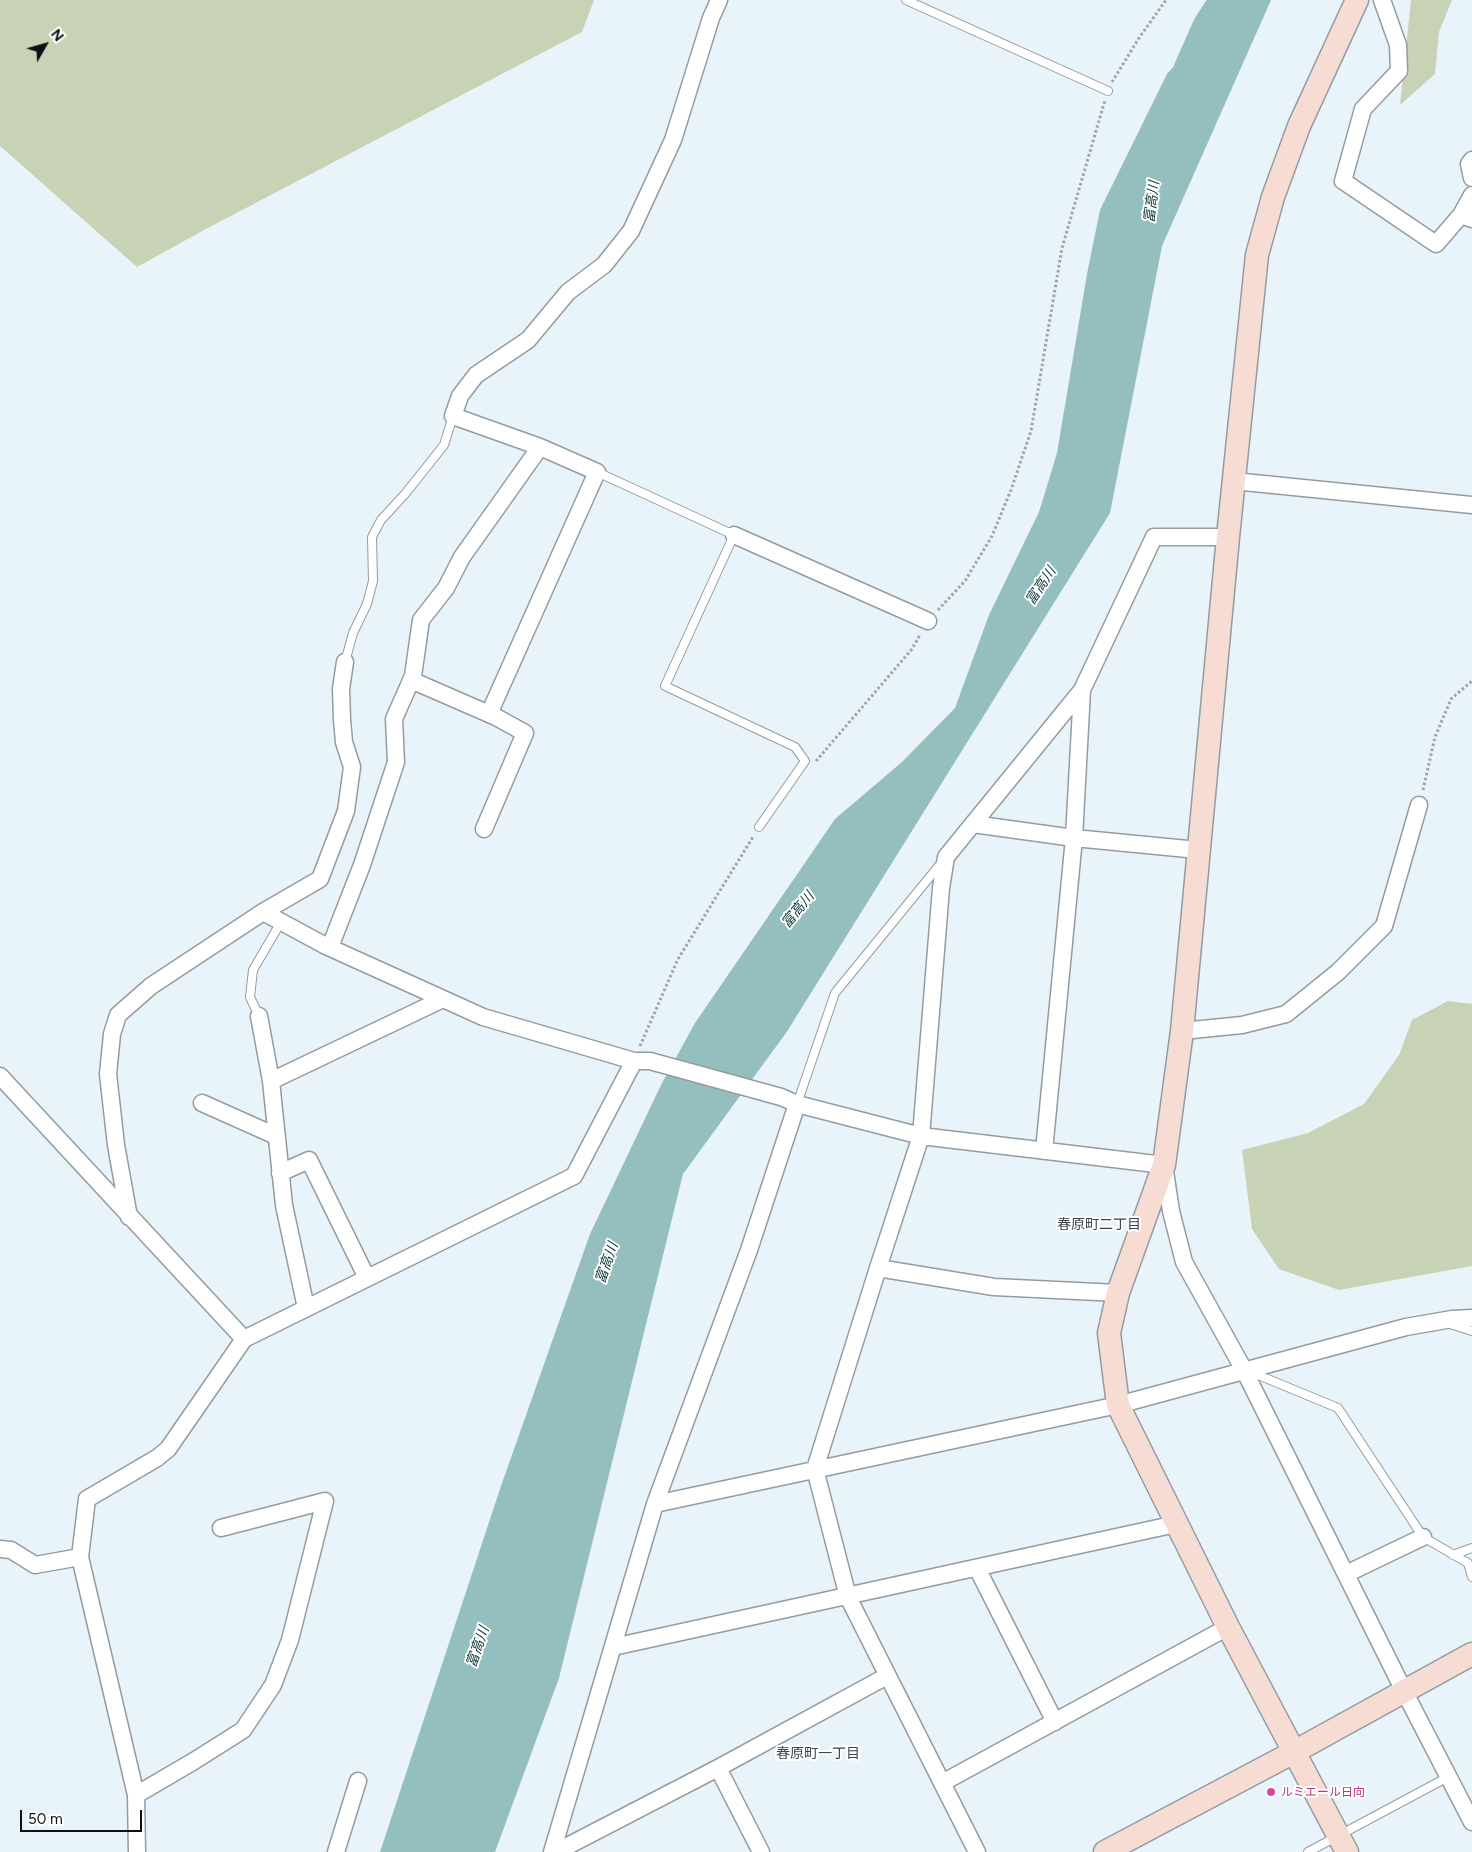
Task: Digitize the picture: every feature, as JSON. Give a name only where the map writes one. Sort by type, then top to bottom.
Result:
[{"type":"street","points":[[489,714],[597,472],[540,446],[453,416],[460,396],[476,375],[528,340],[568,292],[604,265],[631,232],[673,140],[718,0]]},
{"type":"street","points":[[1343,1844],[1228,1627],[1118,1405],[1109,1333],[1118,1293],[1164,1165],[1182,1031],[1228,536],[1257,255],[1272,197],[1299,126],[1357,0]]},
{"type":"street","points":[[1382,0],[1398,45],[1399,71],[1363,109],[1343,181],[1436,244],[1466,217],[1472,195]]},
{"type":"street","points":[[1472,160],[1468,164],[1472,178]]},
{"type":"street","points":[[330,947],[362,865],[396,762],[394,719],[411,680],[421,620],[446,588],[462,556],[540,446]]},
{"type":"street","points":[[1234,481],[1472,505]]},
{"type":"street","points":[[734,534],[928,622]]},
{"type":"street","points":[[977,1852],[848,1597],[815,1469],[921,1136],[941,888],[946,856],[1082,690],[1154,536],[1228,536]]},
{"type":"street","points":[[129,1216],[116,1145],[108,1074],[112,1034],[118,1016],[151,986],[263,912],[320,879],[346,811],[352,767],[344,742],[342,720],[341,689],[345,662]]},
{"type":"street","points":[[411,680],[489,714],[525,733],[484,830]]},
{"type":"street","points":[[1044,1150],[1074,838],[1082,690]]},
{"type":"street","points":[[1182,1031],[1242,1025],[1286,1014],[1338,972],[1384,926],[1419,805]]},
{"type":"street","points":[[973,824],[1074,838],[1198,850]]},
{"type":"street","points":[[263,912],[330,947],[483,1017],[780,1097],[797,1104],[921,1136],[1164,1165]]},
{"type":"street","points":[[270,1081],[443,999]]},
{"type":"street","points":[[259,1016],[270,1081],[284,1205],[306,1308]]},
{"type":"street","points":[[137,1852],[136,1795],[80,1557],[87,1499],[157,1458],[168,1449],[244,1339],[574,1176],[642,1061]]},
{"type":"street","points":[[0,1076],[244,1339]]},
{"type":"street","points":[[202,1103],[276,1136]]},
{"type":"street","points":[[552,1852],[655,1504],[749,1250],[797,1104]]},
{"type":"street","points":[[280,1173],[309,1160],[367,1278]]},
{"type":"street","points":[[1164,1165],[1171,1211],[1184,1262],[1244,1370],[1404,1691],[1448,1776],[1470,1813]]},
{"type":"street","points":[[878,1268],[994,1287],[1118,1293]]},
{"type":"street","points":[[655,1504],[1118,1405],[1406,1327],[1472,1318]]},
{"type":"street","points":[[136,1795],[194,1762],[243,1730],[274,1685],[290,1640],[325,1501],[221,1528]]},
{"type":"street","points":[[613,1647],[1176,1524]]},
{"type":"street","points":[[1346,1574],[1423,1537]]},
{"type":"street","points":[[0,1549],[11,1550],[35,1564],[80,1557]]},
{"type":"street","points":[[976,1568],[1055,1722]]},
{"type":"street","points":[[942,1783],[1228,1627]]},
{"type":"street","points":[[1105,1852],[1294,1752],[1472,1654]]},
{"type":"street","points":[[556,1852],[718,1768],[887,1676]]},
{"type":"street","points":[[718,1768],[762,1852]]},
{"type":"street","points":[[336,1852],[358,1781]]},
{"type":"lane","points":[[906,0],[1108,91]]},
{"type":"lane","points":[[345,662],[353,632],[367,604],[373,581],[372,537],[381,520],[444,446],[453,416]]},
{"type":"lane","points":[[597,472],[734,534],[665,686],[796,747],[805,761],[759,827]]},
{"type":"lane","points":[[797,1104],[834,994],[946,856]]},
{"type":"lane","points":[[259,1016],[250,997],[253,970],[281,922]]},
{"type":"lane","points":[[1439,1321],[1472,1331]]},
{"type":"lane","points":[[1244,1370],[1338,1408],[1423,1537],[1468,1563],[1472,1577]]},
{"type":"lane","points":[[1453,1555],[1472,1548]]},
{"type":"lane","points":[[1308,1852],[1343,1844],[1448,1776]]},
{"type":"path","points":[[810,768],[912,649],[928,622],[965,581],[992,536],[1011,490],[1031,431],[1062,248],[1108,91],[1139,38],[1166,0]]},
{"type":"path","points":[[1419,805],[1435,738],[1451,698],[1472,681]]},
{"type":"path","points":[[642,1061],[678,959],[759,827]]},
{"type":"shaded area","points":[[0,0],[594,0],[582,32],[137,267],[0,146]]},
{"type":"shaded area","points":[[1411,0],[1452,0],[1439,32],[1435,74],[1400,105]]},
{"type":"shaded area","points":[[1448,1001],[1472,1004],[1472,1266],[1339,1290],[1279,1269],[1252,1229],[1242,1150],[1308,1133],[1364,1104],[1399,1055],[1412,1020]]},
{"type":"water","points":[[1233,0],[1271,0],[1162,246],[1110,513],[786,1033],[683,1174],[559,1678],[495,1852],[380,1852],[501,1486],[590,1234],[661,1085],[695,1023],[835,819],[902,762],[955,708],[989,615],[1039,512],[1057,453],[1087,274],[1100,210],[1167,74]]},
{"type":"waterway","name":"富高川","points":[[1188,69],[1207,26],[1224,0]]},
{"type":"place","name":"ルミエール日向","points":[[1271,1792]]},
{"type":"district","name":"春原町二丁目","points":[[1099,1225]]},
{"type":"district","name":"春原町一丁目","points":[[818,1754]]}]
